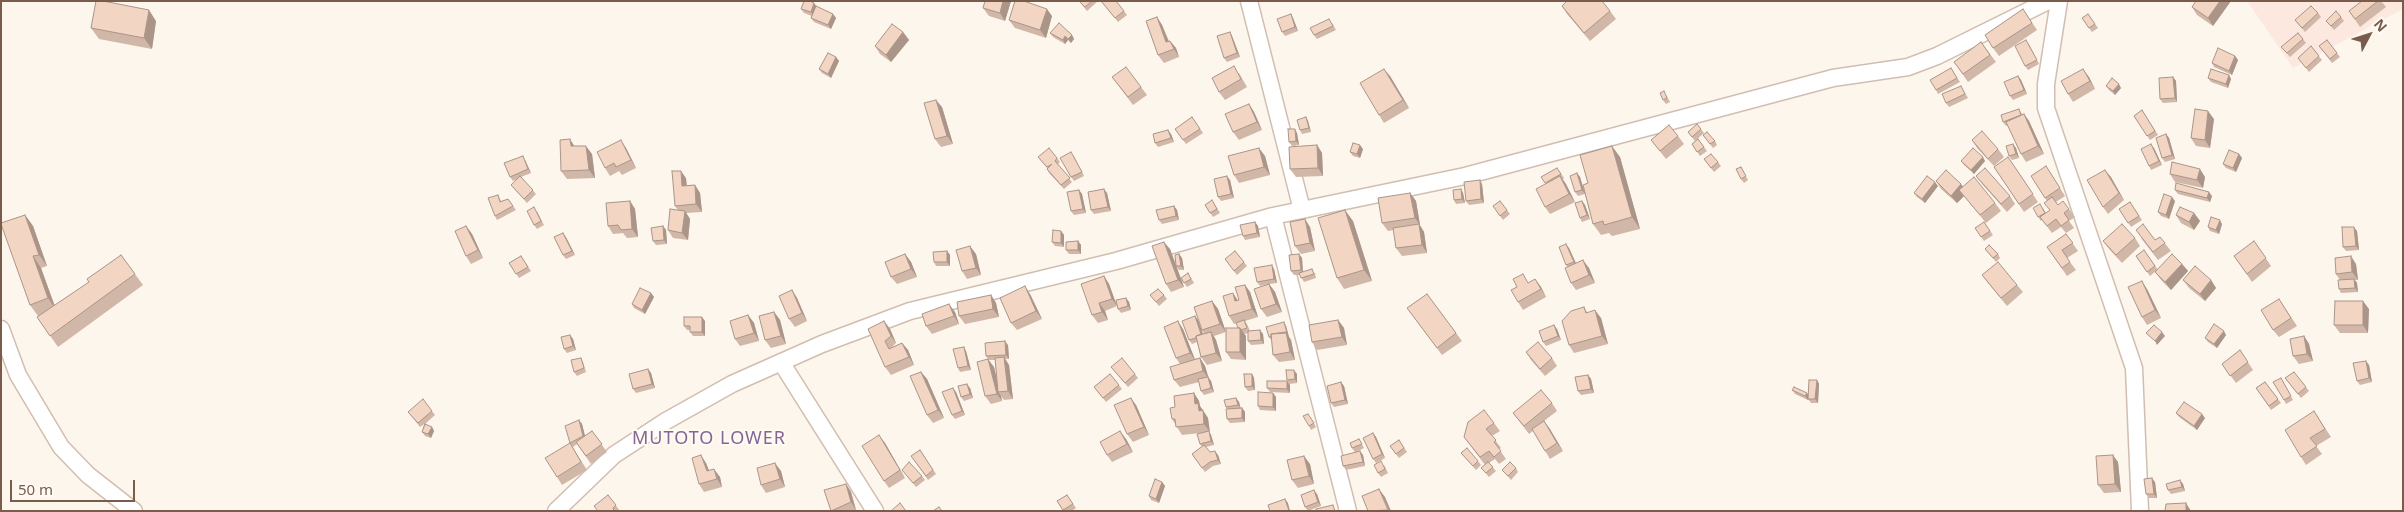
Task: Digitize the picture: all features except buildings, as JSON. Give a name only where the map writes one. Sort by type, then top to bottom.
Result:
[{"type":"street","points":[[1249,1],[1302,210]]},
{"type":"street","points":[[556,511],[614,455],[666,421],[732,384],[781,362],[910,311],[1116,261],[1273,216],[1465,176],[1833,78],[1908,67],[1937,56],[2048,1]]},
{"type":"street","points":[[2058,1],[2046,84],[2046,108],[2134,368],[2140,511]]},
{"type":"street","points":[[1273,216],[1348,511]]},
{"type":"street","points":[[1,328],[18,375],[61,447],[88,475],[134,511]]},
{"type":"street","points":[[781,362],[876,511]]},
{"type":"shaded area","points":[[2247,1],[2403,1],[2403,9],[2293,68]]},
{"type":"district","name":"MUTOTO LOWER","points":[[709,439]]}]
